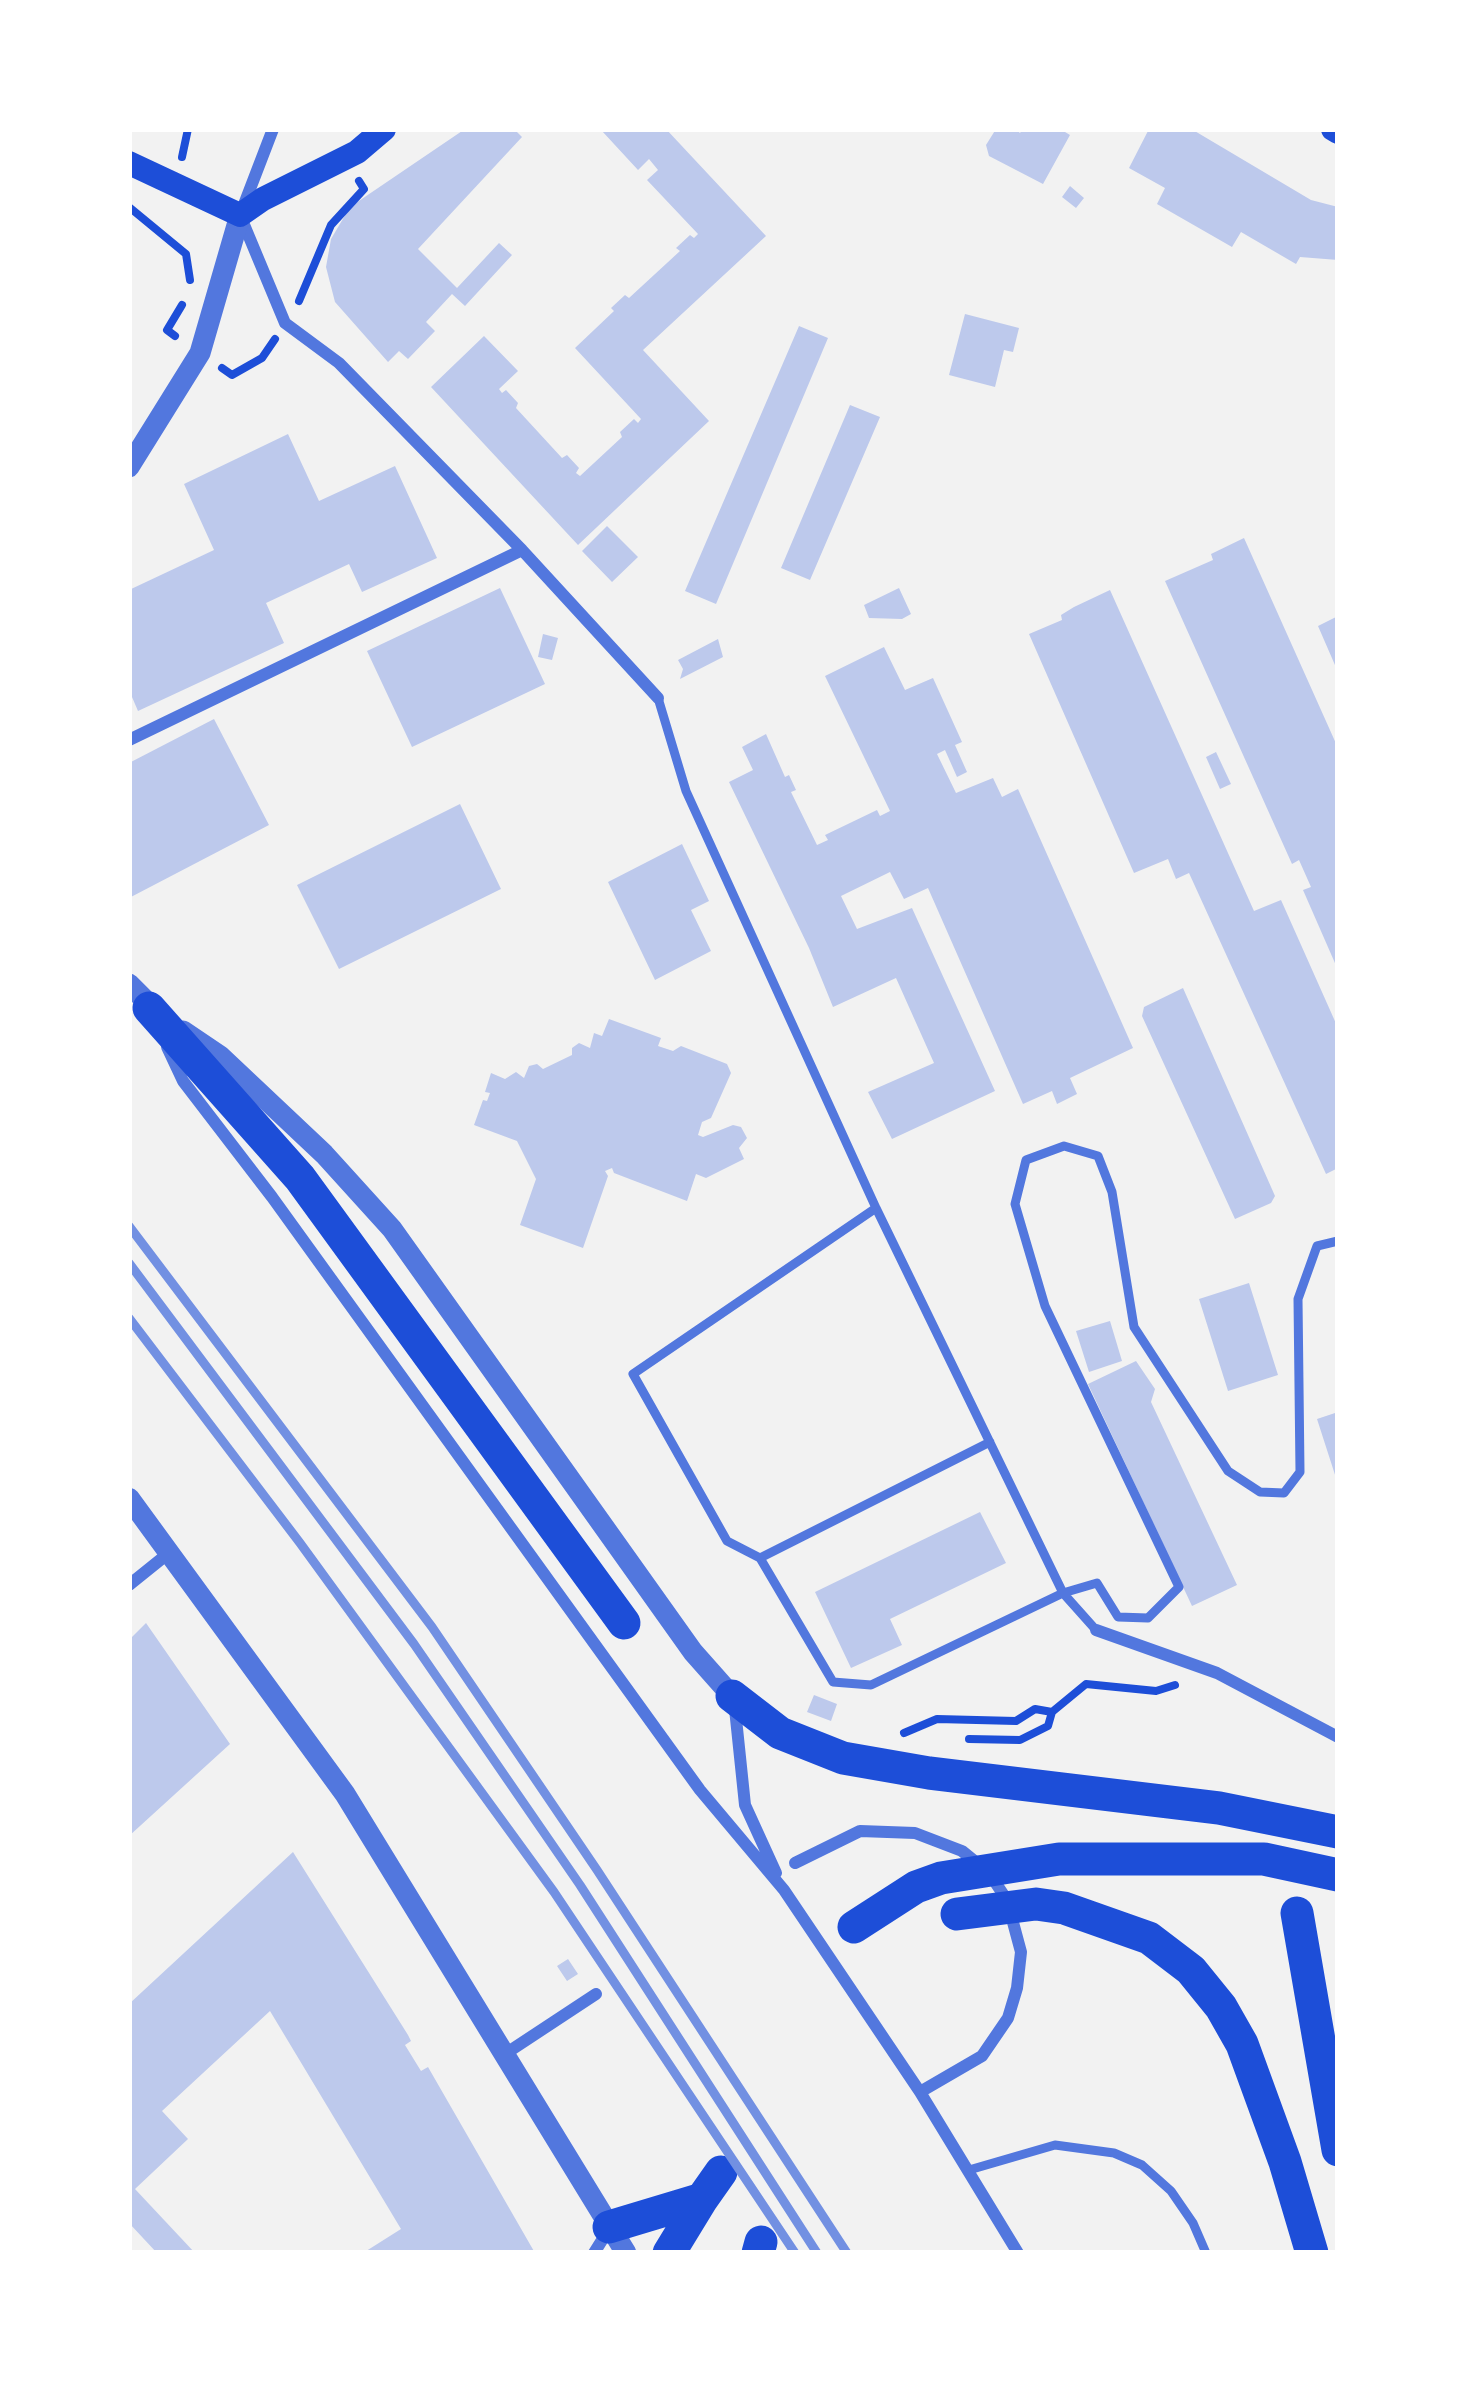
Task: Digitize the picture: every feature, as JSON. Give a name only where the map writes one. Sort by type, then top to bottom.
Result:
[{"type":"highway","points":[[139,996],[299,1178],[624,1623]]},
{"type":"highway","points":[[732,1696],[758,1720],[791,1739],[862,1762],[1219,1808],[1338,1832]]},
{"type":"highway","points":[[854,1927],[916,1887],[941,1878],[1059,1859],[1264,1859],[1338,1875]]},
{"type":"highway","points":[[957,1914],[1036,1904],[1064,1907],[1149,1938],[1191,1970],[1221,2007],[1242,2044],[1312,2253]]},
{"type":"highway","points":[[1297,1913],[1338,2150]]},
{"type":"highway","points":[[610,2244],[712,2186],[669,2253]]},
{"type":"main road","points":[[129,163],[239,215],[357,152],[384,129]]},
{"type":"street","points":[[129,467],[200,353],[239,215],[273,129]]},
{"type":"street","points":[[239,215],[285,323],[339,363],[658,698]]},
{"type":"street","points":[[129,740],[522,550]]},
{"type":"street","points":[[139,996],[220,1056],[324,1154],[392,1229],[693,1652],[732,1696],[745,1805],[784,1890]]},
{"type":"street","points":[[139,996],[183,1081],[286,1216],[700,1790],[784,1890],[920,2092],[1018,2253]]},
{"type":"street","points":[[129,1498],[345,1794],[505,2054],[610,2244]]},
{"type":"street","points":[[129,1585],[170,1552]]},
{"type":"street","points":[[1096,1630],[1217,1673],[1338,1737]]},
{"type":"street","points":[[795,1862],[860,1832],[897,1830],[948,1844],[978,1864],[998,1886],[1022,1952],[1014,2002],[997,2038],[970,2065],[920,2092]]},
{"type":"street","points":[[505,2054],[596,1994]]},
{"type":"lane","points":[[658,698],[686,791],[876,1208],[1063,1593],[1096,1630]]},
{"type":"lane","points":[[876,1208],[633,1374],[727,1541],[760,1558],[833,1682],[871,1685],[1063,1593],[1096,1583],[1118,1617],[1148,1618],[1179,1587],[1045,1306],[1015,1204],[1026,1160],[1064,1146],[1098,1156],[1112,1192],[1134,1327],[1228,1471],[1260,1492],[1284,1493],[1300,1472],[1298,1299],[1317,1246],[1338,1241]]},
{"type":"lane","points":[[760,1558],[990,1442]]},
{"type":"lane","points":[[969,2170],[1055,2145],[1114,2153],[1142,2165],[1171,2191],[1206,2253]]},
{"type":"path","points":[[963,1738],[1020,1740],[1048,1726],[1052,1712],[1086,1684],[1156,1691],[1217,1673]]},
{"type":"path","points":[[888,1739],[937,1719],[1016,1720],[1036,1709],[1052,1712]]},
{"type":"building","points":[[465,129],[514,129],[522,137],[418,249],[457,288],[499,243],[512,255],[465,306],[452,294],[426,322],[435,331],[408,359],[399,351],[388,362],[335,302],[326,267],[331,239],[350,207]]},
{"type":"building","points":[[666,129],[766,236],[643,350],[709,421],[578,545],[431,387],[484,336],[518,371],[499,389],[518,403],[516,408],[562,458],[567,455],[580,476],[622,437],[620,432],[634,419],[638,423],[641,419],[575,348],[625,295],[629,298],[680,251],[676,248],[690,235],[698,234],[647,180],[658,170],[649,159],[638,170],[602,131]]},
{"type":"building","points":[[996,129],[1020,133],[1023,129],[1060,129],[1070,135],[1043,184],[989,156],[986,145]]},
{"type":"building","points":[[1149,129],[1193,130],[1311,200],[1338,207],[1338,260],[1300,257],[1296,264],[1241,232],[1232,247],[1157,204],[1165,188],[1129,168]]},
{"type":"building","points":[[1070,186],[1084,198],[1076,208],[1062,197]]},
{"type":"building","points":[[965,314],[1019,328],[1013,352],[1004,350],[995,387],[949,375]]},
{"type":"building","points":[[799,326],[828,338],[716,604],[685,591]]},
{"type":"building","points":[[850,405],[880,417],[810,580],[781,568]]},
{"type":"building","points":[[288,434],[319,501],[395,466],[437,558],[362,592],[349,564],[266,603],[284,643],[138,711],[129,690],[129,590],[214,550],[184,484]]},
{"type":"building","points":[[607,526],[638,557],[612,582],[582,551]]},
{"type":"building","points":[[1244,538],[1338,748],[1338,970],[1303,890],[1311,887],[1299,860],[1292,864],[1165,581],[1213,560],[1211,554]]},
{"type":"building","points":[[500,588],[545,684],[412,747],[367,651]]},
{"type":"building","points":[[899,588],[911,614],[902,619],[869,618],[864,605]]},
{"type":"building","points":[[1110,590],[1254,911],[1281,900],[1338,1028],[1338,1168],[1326,1174],[1189,873],[1176,879],[1168,859],[1134,873],[1029,634]]},
{"type":"building","points":[[1338,616],[1338,672],[1318,626]]},
{"type":"building","points":[[543,634],[558,638],[552,660],[538,657]]},
{"type":"building","points":[[718,639],[723,657],[680,679],[683,669],[678,660]]},
{"type":"building","points":[[884,647],[905,690],[933,678],[962,742],[955,745],[967,772],[957,777],[945,750],[937,754],[956,793],[993,778],[1002,797],[1018,789],[1133,1048],[1070,1078],[1077,1094],[1057,1104],[1052,1091],[1023,1104],[928,888],[904,899],[890,872],[841,896],[857,929],[912,908],[995,1091],[892,1139],[868,1092],[934,1063],[896,978],[833,1007],[729,782],[753,770],[742,747],[766,734],[796,790],[791,792],[817,845],[828,840],[825,835],[877,810],[880,816],[890,811],[825,676]]},
{"type":"building","points":[[214,719],[269,825],[129,898],[129,763]]},
{"type":"building","points":[[1216,752],[1231,784],[1220,789],[1206,757]]},
{"type":"building","points":[[460,804],[501,889],[339,969],[297,885]]},
{"type":"building","points":[[682,844],[709,901],[691,910],[711,951],[655,980],[608,882]]},
{"type":"building","points":[[1183,988],[1275,1196],[1271,1203],[1235,1219],[1142,1016],[1144,1007]]},
{"type":"building","points":[[609,1019],[661,1038],[658,1046],[673,1051],[681,1046],[727,1064],[731,1073],[698,1135],[733,1125],[741,1127],[747,1138],[739,1148],[744,1159],[706,1178],[696,1174],[687,1201],[614,1173],[612,1168],[605,1171],[608,1176],[583,1248],[520,1225],[536,1179],[517,1141],[474,1125],[490,1093],[485,1092],[491,1073],[505,1079],[516,1072],[524,1078],[529,1066],[537,1064],[543,1069],[572,1055],[579,1043],[590,1048],[594,1033],[602,1036]]},
{"type":"building","points":[[1249,1283],[1278,1375],[1228,1391],[1199,1299]]},
{"type":"building","points":[[1110,1321],[1122,1361],[1089,1372],[1076,1331]]},
{"type":"building","points":[[1136,1361],[1155,1389],[1151,1402],[1237,1585],[1192,1606],[1088,1384]]},
{"type":"building","points":[[1338,1412],[1338,1481],[1337,1481],[1317,1419]]},
{"type":"building","points":[[980,1512],[1006,1563],[890,1619],[902,1645],[851,1668],[815,1592]]},
{"type":"building","points":[[146,1623],[230,1744],[129,1836],[129,1640]]},
{"type":"building","points":[[814,1695],[837,1704],[831,1721],[807,1712]]},
{"type":"building","points":[[293,1852],[408,2035],[411,2041],[405,2045],[421,2071],[428,2067],[535,2253],[363,2253],[401,2229],[270,2011],[162,2111],[188,2139],[135,2189],[195,2253],[157,2253],[129,2223],[129,2004]]},
{"type":"building","points":[[568,1959],[578,1974],[567,1981],[557,1966]]},
{"type":"railway","points":[[129,1226],[432,1627],[847,2253]]},
{"type":"railway","points":[[129,1263],[414,1644],[580,1885],[817,2253]]},
{"type":"railway","points":[[129,1318],[554,1892],[795,2253]]}]
